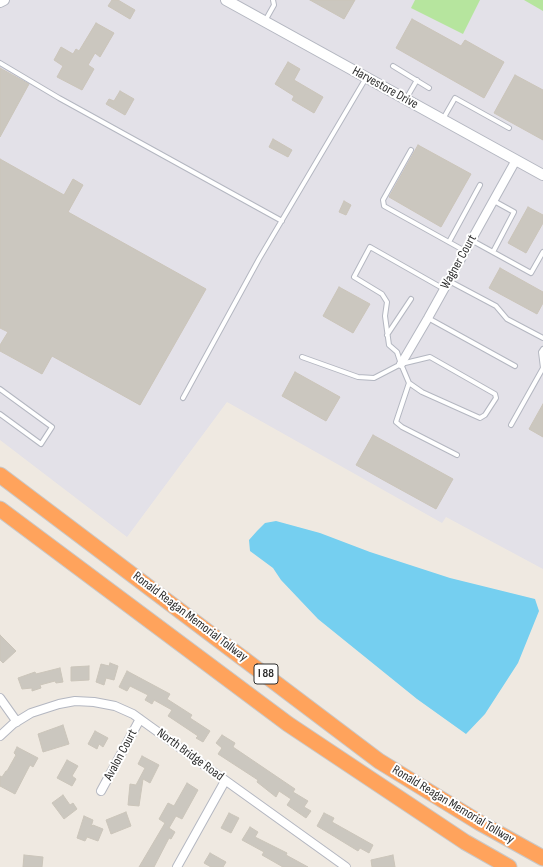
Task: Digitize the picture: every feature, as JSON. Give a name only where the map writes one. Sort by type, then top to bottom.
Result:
[{"type":"highway","name":"Ronald Reagan Memorial Tollway","points":[[0,475],[380,761],[480,823],[543,858]]},
{"type":"highway","name":"Ronald Reagan Memorial Tollway","points":[[0,509],[288,724],[465,842],[509,867]]},
{"type":"street","points":[[0,2],[4,0]]},
{"type":"street","name":"Harvestore Drive","points":[[226,0],[543,176]]},
{"type":"street","name":"Wagner Court","points":[[401,364],[516,160]]},
{"type":"street","points":[[0,698],[17,722]]},
{"type":"street","name":"North Bridge Road","points":[[0,736],[31,713],[46,707],[76,701],[94,702],[115,706],[140,719],[346,867]]},
{"type":"street","name":"Avalon Court","points":[[101,791],[140,719]]},
{"type":"street","points":[[177,867],[225,781]]},
{"type":"lane","points":[[265,22],[274,5],[273,0]]},
{"type":"lane","points":[[0,63],[59,98],[282,221]]},
{"type":"lane","points":[[393,66],[429,88]]},
{"type":"lane","points":[[183,398],[282,221],[366,77]]},
{"type":"lane","points":[[406,100],[417,80]]},
{"type":"lane","points":[[443,120],[455,98],[509,128]]},
{"type":"lane","points":[[411,150],[383,200],[384,206],[466,251]]},
{"type":"lane","points":[[449,242],[480,185]]},
{"type":"lane","points":[[493,252],[514,212],[494,201]]},
{"type":"lane","points":[[471,240],[532,273],[543,252]]},
{"type":"lane","points":[[302,357],[358,377],[374,378],[401,364],[430,357],[495,394],[496,398],[485,415],[480,418],[422,392],[409,383],[401,364],[397,352],[389,345],[385,316],[386,302],[382,294],[354,278],[370,247],[444,289]]},
{"type":"lane","points":[[449,281],[496,306],[507,319],[543,338]]},
{"type":"lane","points":[[387,335],[411,299]]},
{"type":"lane","points":[[428,318],[515,366]]},
{"type":"lane","points":[[511,425],[543,368],[541,352],[543,350]]},
{"type":"lane","points":[[409,383],[396,422],[402,427],[457,455]]},
{"type":"lane","points":[[0,389],[52,427],[41,444],[0,414]]},
{"type":"shaded area","points":[[0,0],[543,0],[543,569],[446,517],[442,523],[227,402],[127,537],[0,440]]},
{"type":"green space","points":[[415,0],[480,0],[463,34],[411,8]]},
{"type":"green space","points":[[524,0],[543,0],[543,11]]},
{"type":"water","points":[[276,521],[320,533],[370,552],[450,578],[535,599],[539,611],[518,663],[485,714],[466,734],[417,699],[318,619],[281,580],[273,568],[250,551],[249,540],[265,523]]},
{"type":"building","points":[[112,0],[118,0],[135,10],[130,19],[108,6]]},
{"type":"building","points":[[310,0],[355,0],[344,19]]},
{"type":"building","points":[[412,19],[461,46],[465,40],[504,62],[484,98],[396,48]]},
{"type":"building","points":[[96,23],[114,33],[100,57],[95,53],[88,65],[94,69],[82,90],[57,77],[63,66],[54,60],[61,47],[73,54],[76,49],[79,51]]},
{"type":"building","points":[[288,62],[300,69],[294,80],[323,97],[314,113],[292,100],[294,96],[275,84]]},
{"type":"building","points":[[0,68],[29,84],[0,137]]},
{"type":"building","points":[[515,75],[543,90],[543,140],[494,113]]},
{"type":"building","points":[[120,91],[134,99],[125,115],[106,104],[109,99],[114,101]]},
{"type":"building","points":[[273,139],[292,150],[288,157],[269,147]]},
{"type":"building","points":[[418,145],[471,174],[441,227],[389,197]]},
{"type":"building","points":[[0,159],[64,195],[73,179],[83,185],[68,212],[206,289],[140,405],[52,356],[42,374],[0,351],[0,345],[8,332],[0,328]]},
{"type":"building","points":[[344,201],[351,205],[346,215],[339,212]]},
{"type":"building","points":[[528,207],[543,215],[543,223],[526,253],[508,243]]},
{"type":"building","points":[[500,268],[543,292],[543,303],[537,314],[489,288]]},
{"type":"building","points":[[339,287],[370,304],[353,333],[323,316]]},
{"type":"building","points":[[295,372],[340,397],[326,421],[282,396]]},
{"type":"building","points":[[543,404],[543,437],[529,429]]},
{"type":"building","points":[[373,435],[453,479],[436,509],[356,465]]},
{"type":"building","points":[[0,635],[16,651],[3,663],[0,660]]},
{"type":"building","points":[[110,663],[118,666],[114,680],[106,678],[104,685],[96,682],[101,664],[109,666]]},
{"type":"building","points":[[89,666],[89,680],[71,681],[71,667]]},
{"type":"building","points":[[60,668],[63,682],[56,683],[55,681],[40,685],[41,688],[32,691],[32,688],[22,689],[18,678],[35,672],[36,674]]},
{"type":"building","points":[[127,671],[170,694],[167,699],[192,715],[190,718],[210,731],[203,742],[196,738],[198,736],[168,716],[172,710],[154,700],[152,704],[145,700],[148,695],[130,686],[127,691],[119,687]]},
{"type":"building","points":[[63,725],[69,744],[43,752],[38,734]]},
{"type":"building","points":[[95,731],[108,738],[103,747],[99,744],[97,749],[88,744]]},
{"type":"building","points":[[222,735],[235,743],[233,747],[295,789],[293,792],[308,801],[304,807],[311,811],[306,818],[287,805],[291,799],[279,791],[276,797],[257,782],[258,780],[218,754],[222,748],[216,743]]},
{"type":"building","points":[[17,747],[38,758],[33,767],[30,765],[15,794],[0,786],[0,776],[2,777],[7,771],[16,755],[14,753]]},
{"type":"building","points":[[142,756],[159,765],[150,783],[143,779],[139,806],[128,805],[130,784],[136,785],[145,768],[138,764]]},
{"type":"building","points":[[67,760],[78,766],[72,776],[76,779],[72,786],[57,778]]},
{"type":"building","points":[[187,783],[198,790],[182,819],[176,816],[169,828],[175,832],[171,839],[169,838],[154,867],[139,867],[165,823],[159,819],[168,803],[174,806]]},
{"type":"building","points":[[63,795],[70,805],[73,803],[77,809],[64,819],[52,803]]},
{"type":"building","points":[[126,812],[131,826],[111,834],[106,820]]},
{"type":"building","points":[[229,813],[239,818],[231,833],[221,828]]},
{"type":"building","points":[[324,813],[334,818],[332,822],[373,845],[369,853],[360,848],[358,851],[317,826]]},
{"type":"building","points":[[84,816],[93,820],[91,827],[93,825],[103,829],[98,841],[87,837],[85,841],[77,838]]},
{"type":"building","points":[[250,827],[258,832],[255,837],[287,853],[286,855],[308,867],[283,867],[262,855],[264,852],[242,840]]},
{"type":"building","points":[[210,853],[226,862],[223,867],[211,867],[204,863]]},
{"type":"building","points":[[24,855],[43,857],[42,867],[23,867]]},
{"type":"building","points":[[393,855],[395,867],[372,867],[371,860]]}]
